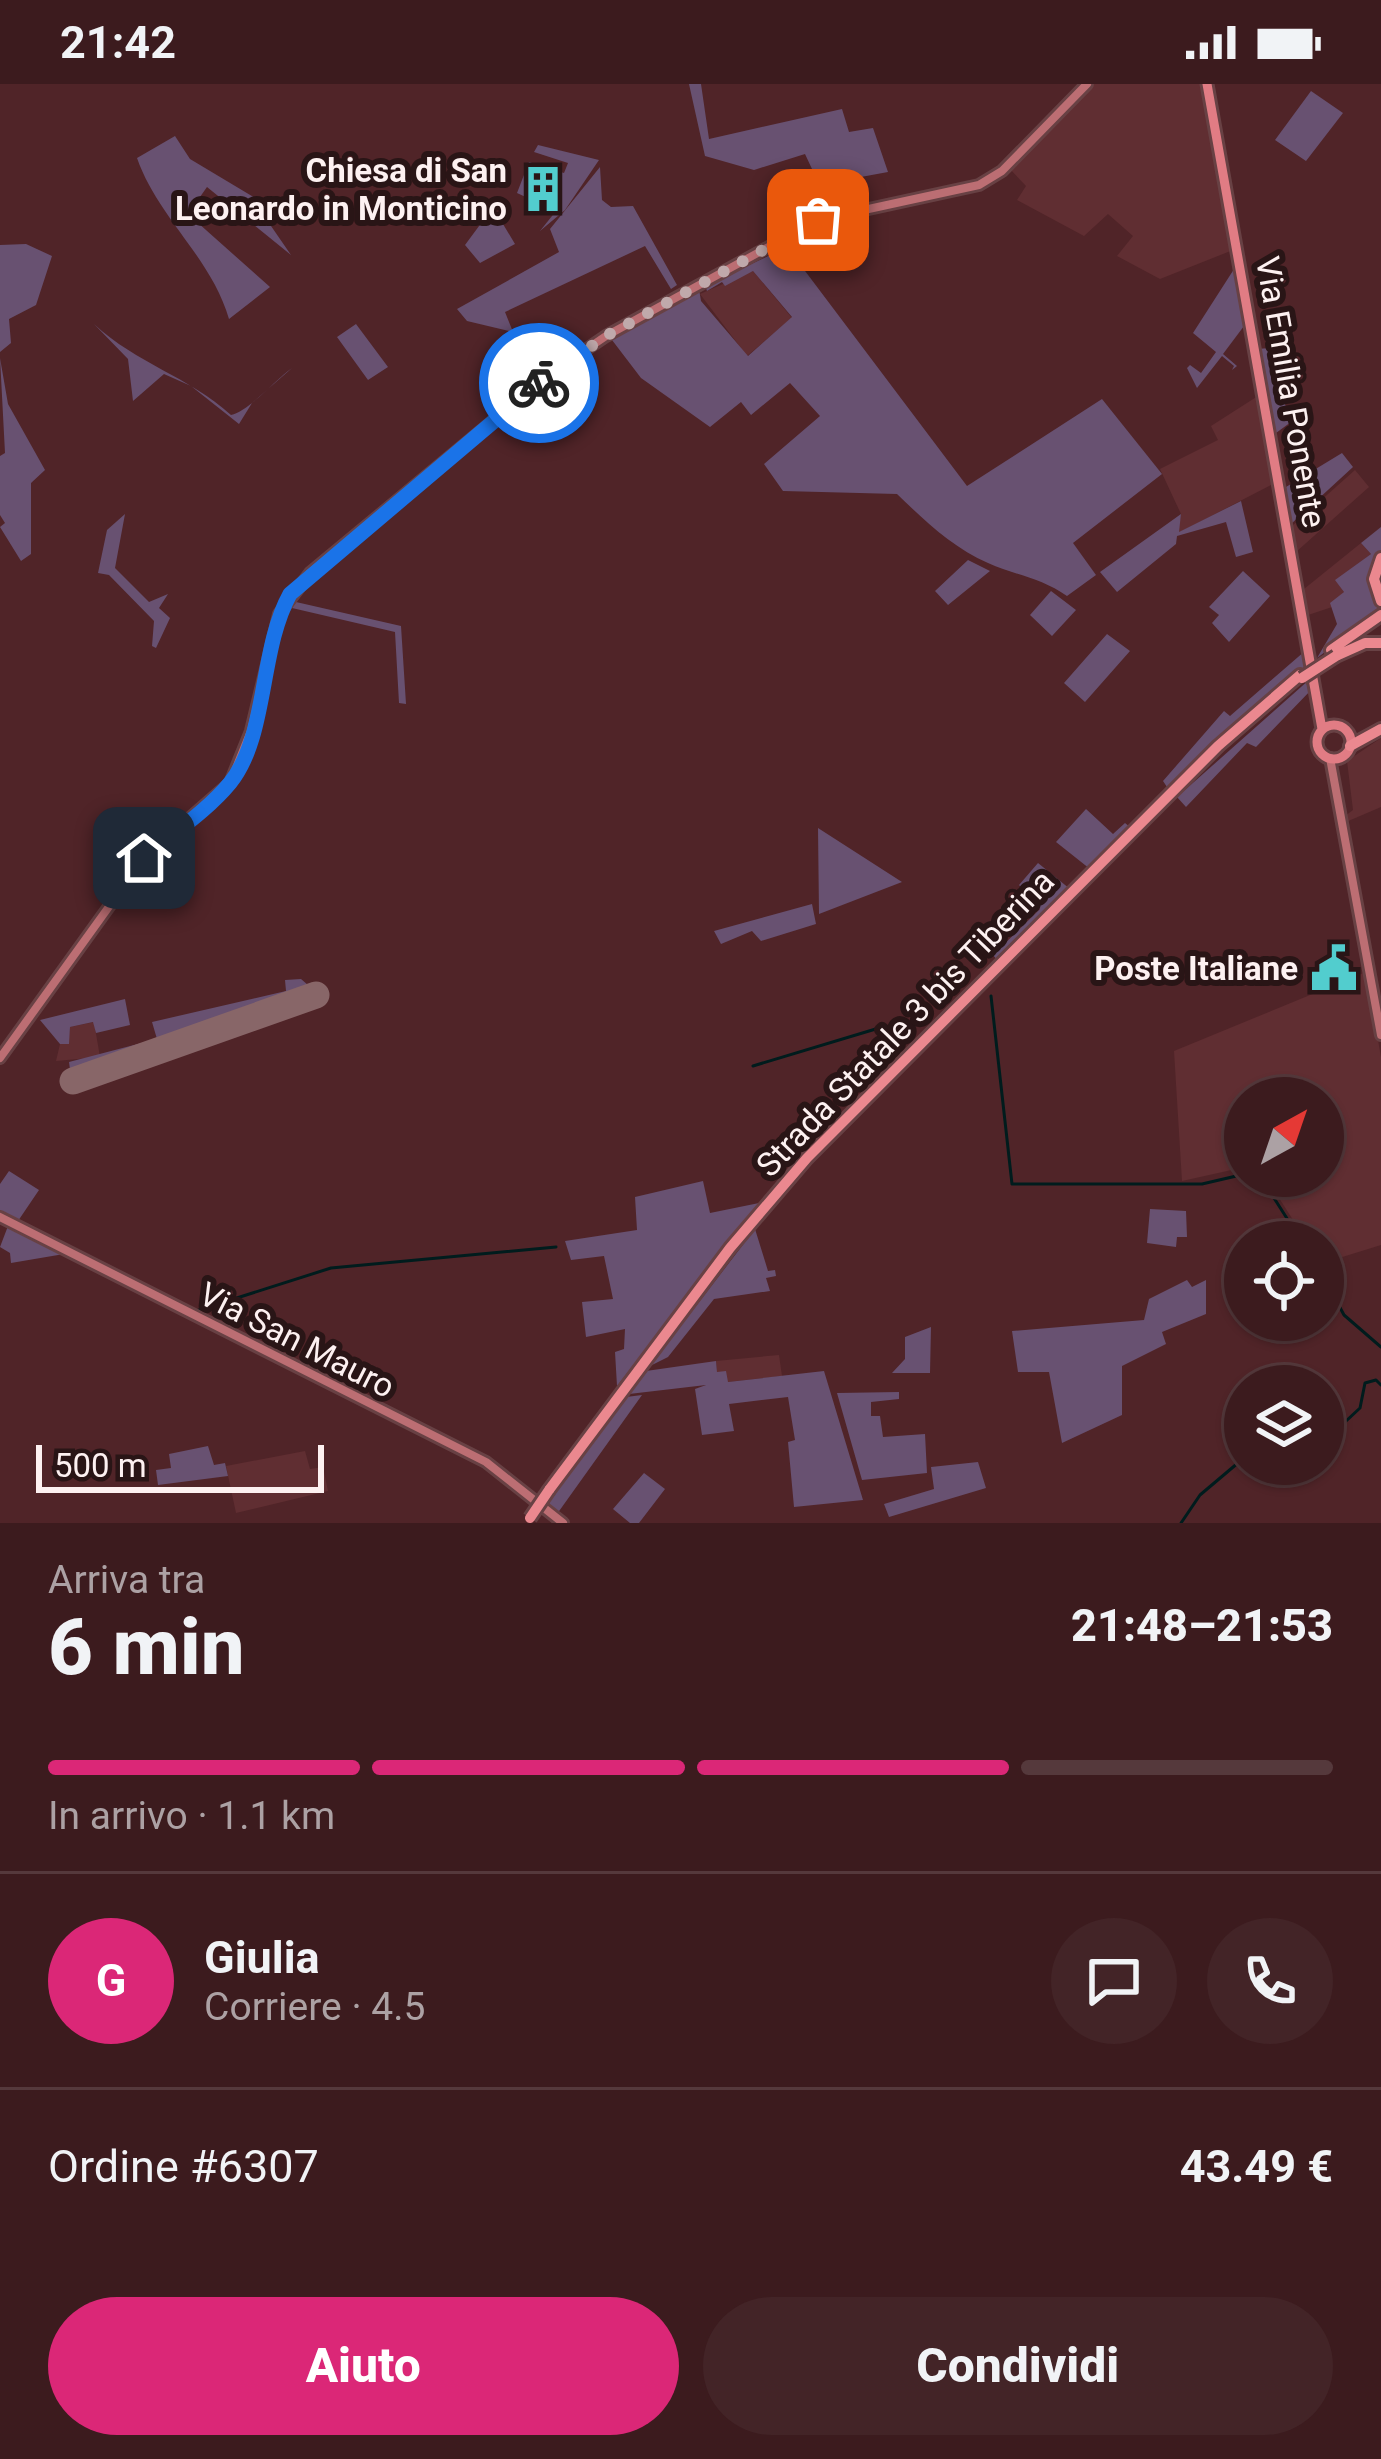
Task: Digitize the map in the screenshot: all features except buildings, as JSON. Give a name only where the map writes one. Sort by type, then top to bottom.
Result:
[{"type":"highway","points":[[1381,558],[1374,579],[1381,601]]},
{"type":"highway","points":[[1334,653],[1380,617]]},
{"type":"highway","points":[[1334,653],[1381,643]]},
{"type":"highway","name":"Strada Statale 3 bis Tiberina","points":[[531,1521],[650,1356],[795,1177],[1105,861],[1301,676],[1334,653]]},
{"type":"highway","points":[[1354,741],[1381,729]]},
{"type":"main road","points":[[0,1058],[144,858],[230,783],[251,731],[280,614],[310,573],[578,353],[818,220],[979,185],[1002,171],[1087,84]]},
{"type":"main road","name":"Via Emilia Ponente","points":[[1207,84],[1327,727],[1317,746],[1335,758]]},
{"type":"main road","points":[[1327,727],[1354,741],[1335,758],[1336,773],[1381,1034]]},
{"type":"main road","name":"Via San Mauro","points":[[0,1217],[486,1462],[563,1523]]},
{"type":"shaded area","points":[[689,84],[701,84],[709,139],[842,109],[849,132],[873,128],[888,172],[850,179],[847,171],[837,171],[836,179],[819,184],[805,154],[754,170],[705,156]]},
{"type":"shaded area","points":[[1091,84],[1202,84],[1233,250],[1160,279],[1117,256],[1133,236],[1108,214],[1084,236],[1017,200],[1026,186],[1009,168]]},
{"type":"shaded area","points":[[1311,91],[1343,113],[1306,161],[1275,140]]},
{"type":"shaded area","points":[[175,136],[190,159],[265,204],[260,210],[291,255],[207,187],[188,214],[270,287],[229,319],[210,276],[158,200],[137,158]]},
{"type":"shaded area","points":[[538,145],[599,160],[565,210],[540,231],[556,211],[517,193],[529,162],[564,173],[568,163],[534,152]]},
{"type":"shaded area","points":[[600,167],[602,200],[611,207],[633,206],[677,285],[671,289],[645,246],[505,312],[513,332],[467,321],[457,309],[559,252],[550,229]]},
{"type":"shaded area","points":[[497,214],[515,244],[480,263],[465,245],[482,222]]},
{"type":"shaded area","points":[[26,244],[52,256],[36,305],[9,319],[11,343],[0,352],[0,245]]},
{"type":"shaded area","points":[[787,247],[967,486],[1102,399],[1162,474],[1073,543],[1096,575],[1067,596],[963,550],[897,494],[783,491],[764,464],[820,416],[790,383],[751,415],[741,402],[710,427],[641,378],[612,340],[699,289],[701,301],[748,356],[792,317],[753,271],[725,286],[722,282],[707,291],[705,286]]},
{"type":"shaded area","points":[[1236,266],[1247,322],[1223,354],[1237,366],[1232,370],[1234,366],[1222,356],[1197,388],[1187,368],[1190,365],[1201,373],[1216,352],[1193,333]]},
{"type":"shaded area","points":[[753,271],[792,318],[747,356],[700,294]]},
{"type":"shaded area","points":[[94,324],[190,386],[164,374],[133,401],[128,359]]},
{"type":"shaded area","points":[[356,324],[388,367],[368,380],[337,337]]},
{"type":"shaded area","points":[[1270,348],[1275,359],[1288,356],[1299,382],[1279,386],[1291,422],[1276,433],[1257,349]]},
{"type":"shaded area","points":[[0,358],[8,404],[45,470],[31,483],[31,554],[21,561],[0,527],[5,523],[0,515],[0,456],[5,453]]},
{"type":"shaded area","points":[[191,386],[231,415],[253,402],[239,424]]},
{"type":"shaded area","points":[[1261,394],[1277,482],[1178,533],[1181,514],[1160,469],[1218,440],[1211,426]]},
{"type":"shaded area","points":[[1342,453],[1353,467],[1291,524],[1286,487]]},
{"type":"shaded area","points":[[1355,470],[1369,487],[1296,552],[1291,527]]},
{"type":"shaded area","points":[[1241,501],[1253,552],[1236,557],[1226,522],[1177,536],[1176,544],[1117,592],[1100,572],[1181,514],[1179,532]]},
{"type":"shaded area","points":[[125,514],[115,568],[149,602],[168,594],[159,608],[170,618],[156,648],[152,646],[154,621],[109,575],[98,573],[107,530]]},
{"type":"shaded area","points":[[1381,527],[1381,610],[1317,658],[1337,624],[1330,603],[1344,592],[1335,580],[1371,554],[1361,543]]},
{"type":"shaded area","points":[[1361,543],[1371,554],[1336,580],[1344,592],[1332,607],[1308,615],[1304,589]]},
{"type":"shaded area","points":[[968,560],[990,571],[948,605],[935,591]]},
{"type":"shaded area","points":[[1243,571],[1270,596],[1229,642],[1212,623],[1219,615],[1209,607]]},
{"type":"shaded area","points":[[1051,591],[1076,610],[1052,636],[1030,615]]},
{"type":"shaded area","points":[[296,602],[401,626],[406,704],[399,703],[395,632],[292,608]]},
{"type":"shaded area","points":[[1107,634],[1130,651],[1085,702],[1064,683]]},
{"type":"shaded area","points":[[1305,651],[1308,664],[1210,746],[1169,790],[1163,781],[1224,711],[1230,716]]},
{"type":"shaded area","points":[[1310,679],[1313,688],[1256,747],[1247,743],[1186,807],[1177,797]]},
{"type":"shaded area","points":[[1381,738],[1381,807],[1346,822],[1345,816],[1353,810],[1347,761]]},
{"type":"shaded area","points":[[1086,809],[1113,834],[1125,823],[1131,828],[1090,869],[1056,842]]},
{"type":"shaded area","points":[[818,828],[902,882],[819,914]]},
{"type":"shaded area","points":[[1038,863],[1070,889],[998,961],[993,955],[1040,909],[1019,885]]},
{"type":"shaded area","points":[[812,904],[816,924],[761,941],[752,931],[721,944],[714,931]]},
{"type":"shaded area","points":[[1366,972],[1381,1057],[1381,1245],[1344,1256],[1344,1221],[1294,1221],[1278,1197],[1344,1197],[1344,1077],[1224,1077],[1224,1172],[1182,1181],[1174,1051]]},
{"type":"shaded area","points":[[301,979],[315,991],[71,1077],[69,1062],[157,1039],[152,1022],[286,991],[285,980]]},
{"type":"shaded area","points":[[125,999],[130,1025],[96,1033],[93,1022],[70,1027],[69,1044],[60,1044],[40,1020]]},
{"type":"shaded area","points":[[94,1022],[100,1057],[56,1061],[60,1044],[68,1044],[70,1027]]},
{"type":"shaded area","points":[[9,1171],[39,1190],[18,1221],[0,1212],[0,1184]]},
{"type":"shaded area","points":[[703,1181],[710,1213],[764,1202],[617,1386],[615,1352],[624,1349],[625,1329],[586,1337],[582,1302],[613,1299],[604,1256],[571,1260],[565,1241],[637,1230],[635,1197]]},
{"type":"shaded area","points":[[1150,1209],[1186,1211],[1187,1237],[1177,1237],[1176,1247],[1147,1243]]},
{"type":"shaded area","points":[[8,1226],[64,1254],[11,1263],[10,1253],[0,1247]]},
{"type":"shaded area","points":[[755,1229],[768,1271],[775,1270],[776,1276],[766,1278],[770,1291],[714,1299],[668,1357],[650,1366]]},
{"type":"shaded area","points":[[1187,1280],[1192,1287],[1206,1280],[1206,1314],[1162,1332],[1166,1344],[1122,1366],[1122,1415],[1062,1443],[1049,1372],[1018,1372],[1012,1331],[1144,1320],[1149,1299]]},
{"type":"shaded area","points":[[931,1327],[930,1373],[892,1373],[905,1359],[905,1337]]},
{"type":"shaded area","points":[[779,1355],[782,1376],[728,1382],[717,1372],[716,1361]]},
{"type":"shaded area","points":[[716,1361],[717,1372],[726,1371],[728,1382],[824,1371],[863,1500],[794,1507],[788,1442],[795,1440],[788,1397],[729,1404],[734,1431],[702,1435],[695,1389],[706,1385],[629,1394],[646,1371]]},
{"type":"shaded area","points":[[899,1392],[899,1399],[871,1402],[871,1416],[880,1416],[883,1437],[925,1434],[927,1473],[862,1480],[837,1393]]},
{"type":"shaded area","points":[[642,1395],[557,1514],[546,1506],[626,1397]]},
{"type":"shaded area","points":[[208,1446],[214,1465],[225,1463],[228,1476],[158,1485],[156,1470],[171,1468],[169,1454]]},
{"type":"shaded area","points":[[305,1451],[310,1469],[323,1467],[328,1491],[236,1513],[226,1466]]},
{"type":"shaded area","points":[[978,1462],[986,1488],[889,1517],[884,1504],[934,1489],[931,1467]]},
{"type":"shaded area","points":[[644,1473],[665,1489],[639,1523],[630,1523],[613,1509]]},
{"type":"waterway","points":[[991,996],[1012,1184],[1202,1184],[1224,1179]]},
{"type":"waterway","points":[[753,1066],[879,1028],[924,1024]]},
{"type":"waterway","points":[[1273,1197],[1289,1221]]},
{"type":"waterway","points":[[0,1212],[196,1311],[331,1268],[556,1247]]},
{"type":"waterway","points":[[1344,1315],[1381,1347]]},
{"type":"waterway","points":[[1344,1422],[1360,1408],[1365,1383],[1376,1380],[1381,1385]]},
{"type":"waterway","points":[[1181,1523],[1200,1495],[1224,1475]]},
{"type":"runway","points":[[73,1081],[316,995]]},
{"type":"way so far","points":[[539,383],[606,336],[818,220]]},
{"type":"place","name":"Chiesa di San Leonardo in Monticino","points":[[543,189]]},
{"type":"place","name":"Poste Italiane","points":[[1334,968]]},
{"type":"route","points":[[144,858],[230,783],[242,762],[271,640],[290,594],[539,383]]}]
